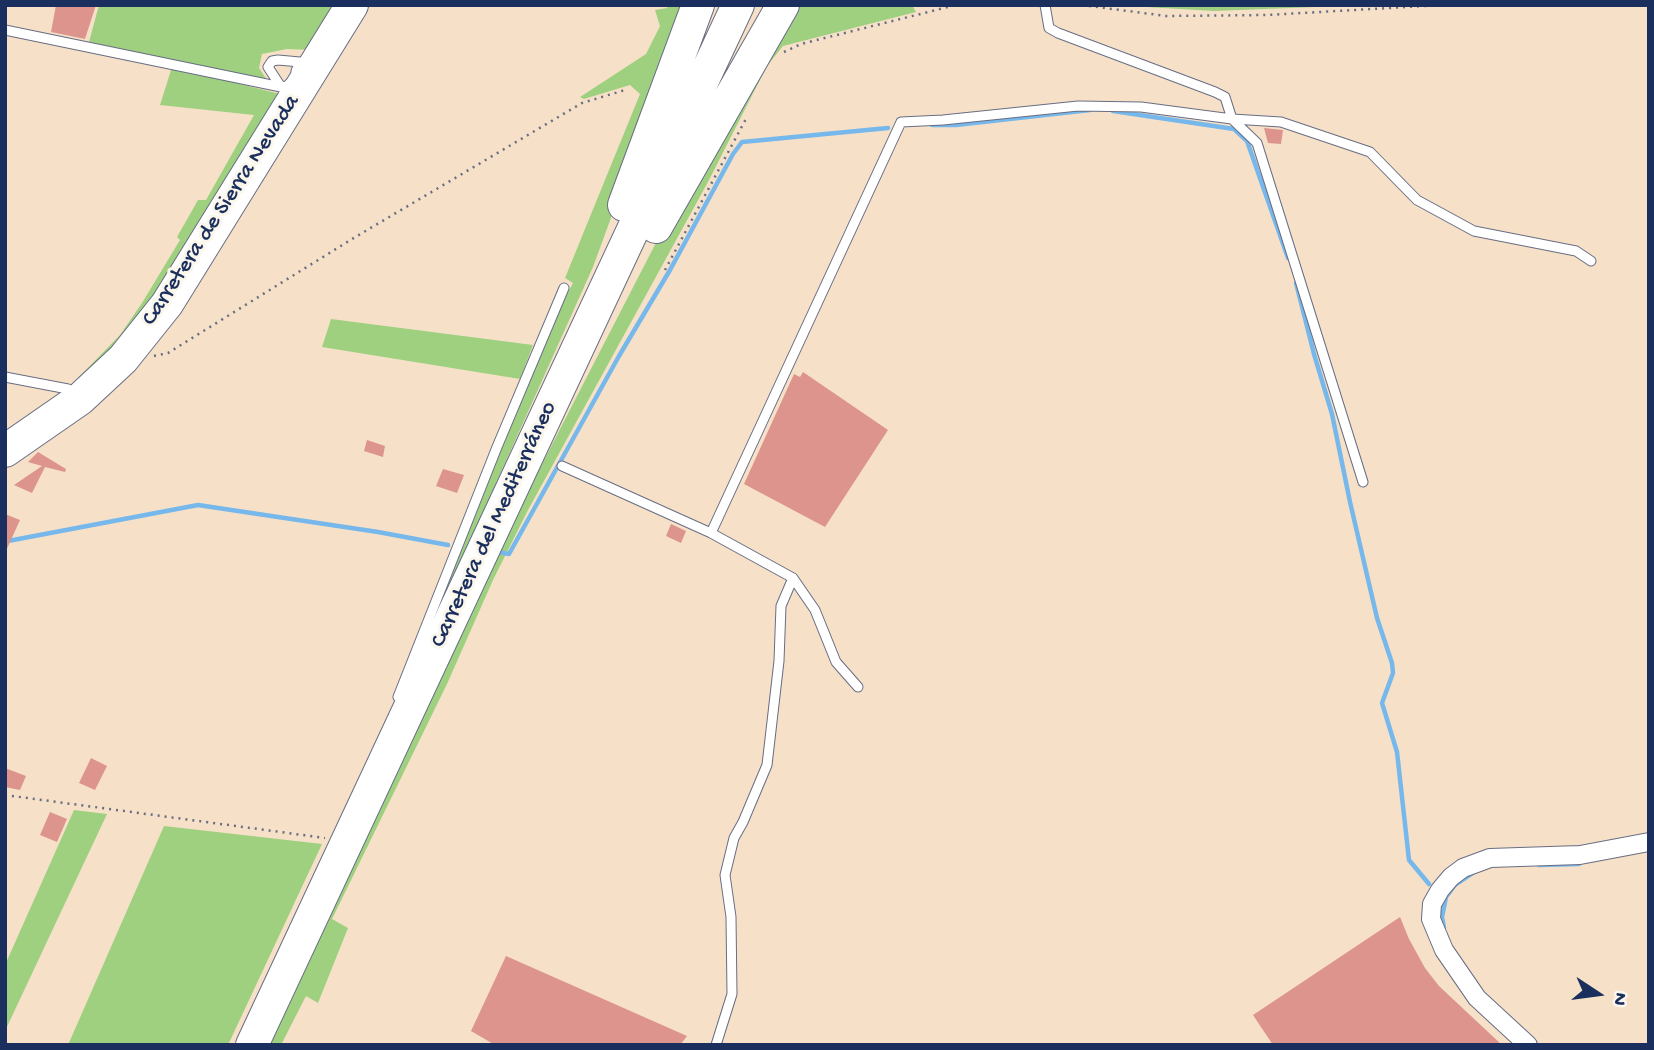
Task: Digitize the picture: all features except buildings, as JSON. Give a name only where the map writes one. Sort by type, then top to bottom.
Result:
[{"type":"highway","name":"Carretera de Sierra Nevada","points":[[5,451],[80,399],[131,349],[167,304],[294,81],[352,5]]},
{"type":"highway","points":[[556,397],[575,329],[645,151],[698,5]]},
{"type":"highway","name":"Carretera del Mediterráneo","points":[[251,1045],[738,5]]},
{"type":"highway","points":[[520,473],[558,421],[609,313],[783,5]]},
{"type":"street","points":[[1528,1045],[1477,998],[1444,950],[1431,919],[1432,904],[1440,890],[1463,868],[1490,858],[1580,855],[1649,842]]},
{"type":"lane","points":[[1045,5],[1049,28],[1066,37],[1225,97],[1232,119],[1257,143],[1363,482]]},
{"type":"lane","points":[[5,30],[294,81]]},
{"type":"lane","points":[[711,533],[901,122],[1078,106],[1141,107],[1232,119],[1281,122],[1370,152],[1417,200],[1474,231],[1576,251],[1591,261]]},
{"type":"lane","points":[[396,703],[497,447],[564,288]]},
{"type":"lane","points":[[5,377],[68,389],[80,399]]},
{"type":"lane","points":[[562,466],[711,533],[793,578],[815,610],[836,662],[858,687]]},
{"type":"lane","points":[[716,1045],[732,994],[731,917],[725,875],[734,838],[767,765],[779,661],[781,606],[793,578]]},
{"type":"path","points":[[780,53],[801,44],[956,5]]},
{"type":"path","points":[[1082,5],[1166,16],[1267,15],[1442,5]]},
{"type":"path","points":[[131,349],[156,357],[167,353],[352,239],[582,103],[625,90]]},
{"type":"path","points":[[665,270],[748,115]]},
{"type":"path","points":[[5,795],[323,837],[345,846]]},
{"type":"green space","points":[[99,5],[338,5],[310,50],[287,49],[262,54],[259,68],[267,80],[89,42]]},
{"type":"green space","points":[[668,5],[689,5],[593,267],[488,501],[455,584],[396,712],[493,468],[557,313],[573,283],[565,278],[640,94],[630,85],[584,99],[580,97],[646,54],[660,26],[655,10],[667,8]]},
{"type":"green space","points":[[789,5],[912,5],[916,12],[783,46],[767,66],[708,182],[528,510],[493,580],[447,684],[332,919],[348,928],[318,1003],[306,996],[281,1045],[266,1045],[492,561],[660,235]]},
{"type":"green space","points":[[1112,5],[1366,5],[1214,11]]},
{"type":"green space","points":[[172,67],[280,94],[142,316],[80,383],[77,379],[120,335],[142,303],[180,240],[177,237],[198,200],[206,200],[254,115],[160,105]]},
{"type":"green space","points":[[331,319],[533,345],[520,379],[322,347]]},
{"type":"green space","points":[[74,810],[107,814],[5,1031],[5,965]]},
{"type":"green space","points":[[164,826],[322,844],[228,1045],[68,1045]]},
{"type":"waterway","points":[[932,125],[956,125],[1090,110]]},
{"type":"waterway","points":[[1113,111],[1234,129],[1247,141],[1288,258]]},
{"type":"waterway","points":[[498,552],[509,554],[742,142],[888,128]]},
{"type":"waterway","points":[[1296,283],[1332,414],[1377,618],[1392,663],[1393,673],[1382,703],[1397,752],[1409,860],[1429,884]]},
{"type":"waterway","points":[[8,541],[198,505],[448,545]]},
{"type":"waterway","points":[[1539,865],[1579,864]]},
{"type":"waterway","points":[[1444,928],[1442,917],[1446,897],[1455,885],[1476,871]]}]
